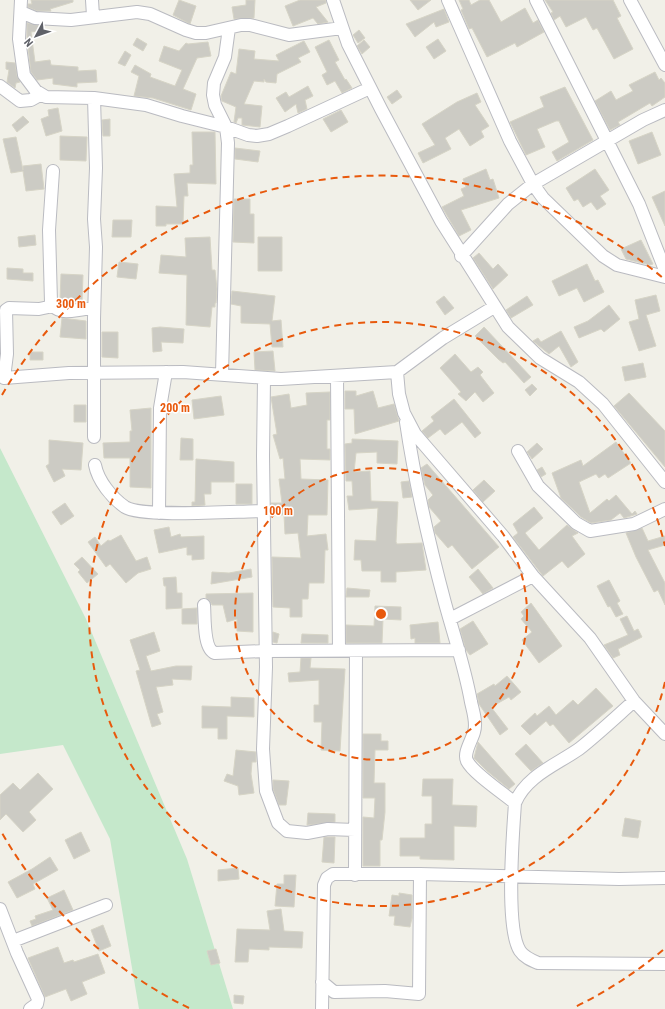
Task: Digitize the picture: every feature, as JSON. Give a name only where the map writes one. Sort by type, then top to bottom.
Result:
[{"type":"street","points":[[92,0],[93,16]]},
{"type":"street","points":[[333,0],[342,28],[370,88],[441,221],[461,256],[494,307],[508,327],[530,351],[579,382],[603,404],[665,482]]},
{"type":"street","points":[[448,0],[510,141],[533,184],[543,198],[603,256],[617,265],[665,277]]},
{"type":"street","points":[[536,0],[639,204],[665,270]]},
{"type":"street","points":[[630,0],[665,65]]},
{"type":"street","points":[[21,6],[35,18],[48,20],[71,20],[93,16],[137,12],[150,14],[196,33],[250,25],[289,35],[342,28]]},
{"type":"street","points":[[21,6],[19,39],[24,75],[32,87],[40,95]]},
{"type":"street","points":[[222,374],[228,143],[226,127],[215,105],[214,83],[225,57],[229,28]]},
{"type":"street","points":[[0,86],[20,101],[31,100],[40,95],[64,98],[94,98],[146,105],[226,127],[248,135],[257,136],[269,134],[370,88]]},
{"type":"street","points":[[94,98],[96,162],[94,218],[96,246],[93,373],[94,437]]},
{"type":"street","points":[[461,256],[508,204],[533,184],[643,120],[665,110]]},
{"type":"street","points":[[52,306],[49,291],[49,261],[50,201],[53,171]]},
{"type":"street","points":[[94,309],[61,311],[52,306],[39,309],[9,308],[6,310],[7,354],[2,379],[93,373],[166,372],[222,374],[264,379],[397,372],[443,338],[494,307]]},
{"type":"street","points":[[159,513],[160,408],[166,372]]},
{"type":"street","points":[[397,372],[399,394],[404,413],[414,472],[450,619],[465,668],[475,721],[475,731],[466,756],[467,760],[473,768],[515,803]]},
{"type":"street","points":[[337,376],[339,651]]},
{"type":"street","points":[[264,379],[264,778],[266,791],[278,822],[287,831],[307,833],[335,828],[354,830]]},
{"type":"street","points":[[404,413],[415,434],[504,536],[533,576],[590,638],[634,701],[665,734]]},
{"type":"street","points":[[518,451],[541,490],[576,523],[590,532],[634,524],[665,509]]},
{"type":"street","points":[[95,465],[100,479],[126,507],[159,513],[264,511]]},
{"type":"street","points":[[450,619],[533,576]]},
{"type":"street","points":[[204,605],[208,646],[212,652],[459,650]]},
{"type":"street","points":[[355,874],[356,651]]},
{"type":"street","points":[[634,701],[579,748],[538,774],[520,792],[515,803],[512,875],[513,920],[516,942],[520,950],[526,957],[538,963],[665,964]]},
{"type":"street","points":[[322,1009],[324,885],[327,878],[333,874],[512,875],[619,879],[665,878]]},
{"type":"street","points":[[322,982],[334,992],[385,991],[419,994],[420,874]]},
{"type":"street","points":[[13,941],[106,905]]},
{"type":"street","points":[[0,908],[38,999],[37,1004],[30,1009]]},
{"type":"green space","points":[[0,448],[86,619],[187,859],[233,1009],[139,1009],[110,839],[63,745],[0,754]]},
{"type":"building","points":[[31,0],[73,0],[73,2],[50,9],[51,11],[37,11],[28,7],[28,4],[32,4]]},
{"type":"building","points":[[179,0],[196,6],[190,24],[173,15]]},
{"type":"building","points":[[246,0],[255,0],[254,18],[234,19],[232,7],[246,5]]},
{"type":"building","points":[[300,0],[326,0],[326,3],[316,7],[328,22],[318,24],[313,18],[293,26],[285,6]]},
{"type":"building","points":[[410,0],[431,0],[418,10]]},
{"type":"building","points":[[459,0],[469,0],[471,5],[480,0],[489,0],[501,22],[525,8],[533,23],[538,20],[544,32],[517,47],[515,43],[487,57],[472,28],[469,29],[461,10],[463,9]]},
{"type":"building","points":[[545,0],[613,0],[621,16],[617,18],[633,49],[614,59],[597,28],[593,30],[586,17],[566,27],[560,16],[554,20],[551,13],[553,12]]},
{"type":"building","points":[[444,9],[449,22],[436,27],[434,22],[415,37],[406,24]]},
{"type":"building","points":[[27,23],[43,26],[44,30],[31,32],[35,62],[50,60],[51,65],[78,67],[78,71],[96,70],[97,82],[77,83],[77,87],[53,84],[53,78],[37,80],[31,72],[27,39]]},
{"type":"building","points":[[359,30],[365,38],[358,43],[353,35]]},
{"type":"building","points":[[137,38],[147,44],[143,51],[133,45]]},
{"type":"building","points":[[438,39],[446,51],[434,59],[426,47]]},
{"type":"building","points":[[329,40],[339,60],[335,62],[345,80],[346,79],[352,88],[342,93],[335,81],[327,85],[322,75],[327,72],[315,47]]},
{"type":"building","points":[[364,40],[370,47],[362,54],[357,46]]},
{"type":"building","points":[[304,41],[310,52],[298,58],[301,62],[277,74],[276,83],[266,82],[264,79],[264,82],[254,81],[244,104],[262,106],[260,127],[242,125],[242,118],[238,118],[236,123],[234,122],[236,107],[222,101],[221,96],[231,72],[236,74],[239,49],[255,51],[254,59],[279,61],[276,55]]},
{"type":"building","points":[[208,42],[211,56],[197,58],[183,89],[196,94],[191,110],[153,98],[134,96],[139,76],[131,72],[135,65],[151,74],[150,77],[175,86],[182,70],[159,61],[164,46],[179,51],[186,43]]},
{"type":"building","points":[[125,51],[131,55],[125,66],[118,63]]},
{"type":"building","points":[[6,62],[15,63],[17,76],[20,82],[16,83],[15,88],[7,82],[9,70],[6,69]]},
{"type":"building","points":[[655,72],[659,80],[661,78],[665,83],[665,97],[652,106],[650,103],[618,122],[620,125],[610,130],[595,101],[611,91],[616,100],[633,91],[629,85]]},
{"type":"building","points":[[308,86],[313,96],[305,100],[307,109],[298,113],[296,104],[285,112],[276,98],[286,92],[289,97]]},
{"type":"building","points":[[565,87],[593,140],[557,161],[552,152],[569,142],[559,121],[556,121],[537,129],[545,147],[526,155],[510,122],[544,107],[540,97]]},
{"type":"building","points":[[397,90],[402,97],[392,104],[387,97]]},
{"type":"building","points":[[477,93],[481,102],[475,105],[489,126],[481,131],[484,137],[470,146],[459,129],[445,138],[451,149],[423,163],[418,153],[435,145],[422,124],[457,102]]},
{"type":"building","points":[[58,108],[62,131],[46,136],[41,119],[49,116],[48,110]]},
{"type":"building","points":[[341,110],[348,122],[331,132],[323,119]]},
{"type":"building","points":[[23,116],[29,122],[17,132],[12,125]]},
{"type":"building","points":[[110,119],[110,136],[103,136],[102,120]]},
{"type":"building","points":[[192,132],[215,132],[216,184],[187,183],[188,196],[184,196],[183,224],[166,224],[166,226],[156,226],[156,206],[177,207],[174,174],[190,173],[190,165],[193,165]]},
{"type":"building","points":[[652,132],[661,155],[638,164],[629,141]]},
{"type":"building","points":[[60,136],[87,137],[86,161],[60,160]]},
{"type":"building","points":[[16,137],[23,170],[23,166],[41,164],[44,189],[26,191],[23,171],[11,173],[3,139]]},
{"type":"building","points":[[235,148],[260,151],[258,162],[235,159]]},
{"type":"building","points":[[486,169],[490,180],[493,179],[499,198],[461,210],[471,230],[459,236],[442,207],[464,196],[461,189],[466,187],[463,179]]},
{"type":"building","points":[[595,169],[609,190],[600,196],[606,204],[597,210],[591,202],[583,207],[578,199],[574,201],[566,188]]},
{"type":"building","points":[[665,191],[665,226],[652,197]]},
{"type":"building","points":[[234,199],[250,199],[250,214],[254,214],[254,243],[233,242]]},
{"type":"building","points":[[113,220],[132,220],[131,237],[112,237]]},
{"type":"building","points":[[35,235],[36,245],[19,247],[18,237]]},
{"type":"building","points":[[210,237],[212,270],[215,270],[217,289],[215,307],[212,307],[210,327],[186,325],[187,275],[159,273],[161,255],[186,257],[185,238]]},
{"type":"building","points":[[258,237],[282,237],[282,271],[258,271]]},
{"type":"building","points":[[641,240],[653,264],[650,265],[626,259],[621,249]]},
{"type":"building","points":[[479,253],[493,269],[498,264],[508,275],[493,289],[473,258]]},
{"type":"building","points":[[119,262],[138,264],[136,279],[117,277]]},
{"type":"building","points":[[587,264],[595,281],[598,280],[604,292],[584,302],[577,288],[559,296],[552,281]]},
{"type":"building","points":[[7,268],[23,269],[23,273],[33,273],[33,281],[7,279]]},
{"type":"building","points":[[61,274],[83,275],[82,302],[60,301]]},
{"type":"building","points":[[232,291],[275,296],[272,321],[281,320],[283,347],[272,347],[270,324],[241,323],[241,306],[231,304]]},
{"type":"building","points":[[656,295],[660,311],[646,315],[656,346],[639,351],[629,322],[639,319],[635,300]]},
{"type":"building","points":[[444,296],[454,308],[445,315],[436,302]]},
{"type":"building","points":[[527,296],[533,305],[511,318],[506,310]]},
{"type":"building","points":[[609,305],[620,319],[604,332],[601,329],[579,338],[574,327],[588,321]]},
{"type":"building","points":[[62,318],[86,321],[86,339],[60,337]]},
{"type":"building","points":[[160,327],[184,329],[183,343],[161,342],[162,351],[153,352],[152,328]]},
{"type":"building","points":[[484,327],[531,377],[524,383],[505,362],[503,363],[498,359],[475,336]]},
{"type":"building","points":[[561,331],[578,362],[571,367],[559,346],[549,354],[533,341],[538,338],[541,342]]},
{"type":"building","points":[[102,332],[118,332],[118,358],[102,357]]},
{"type":"building","points":[[273,351],[275,371],[255,370],[254,352]]},
{"type":"building","points":[[30,352],[43,352],[43,360],[30,360]]},
{"type":"building","points":[[455,354],[471,372],[478,367],[483,372],[480,375],[494,393],[483,402],[475,392],[466,401],[458,394],[461,392],[440,368]]},
{"type":"building","points":[[643,363],[646,377],[625,381],[622,367]]},
{"type":"building","points":[[532,384],[537,389],[530,396],[525,390]]},
{"type":"building","points":[[345,391],[356,391],[356,396],[373,391],[378,408],[394,404],[399,421],[355,434],[354,409],[345,409]]},
{"type":"building","points":[[330,392],[330,420],[327,420],[327,449],[330,449],[330,460],[300,459],[301,479],[328,480],[327,515],[308,515],[307,536],[326,534],[328,550],[325,550],[324,583],[309,583],[308,599],[302,599],[302,617],[290,617],[290,608],[273,607],[272,557],[301,558],[298,533],[285,534],[284,515],[271,514],[271,503],[282,503],[279,479],[285,479],[283,458],[280,459],[273,435],[277,434],[271,397],[289,394],[291,408],[307,405],[306,393]]},
{"type":"building","points":[[629,393],[665,431],[665,467],[614,406]]},
{"type":"building","points":[[221,396],[224,415],[194,419],[192,400]]},
{"type":"building","points":[[454,399],[481,433],[475,438],[462,422],[445,435],[440,429],[428,438],[422,431],[434,421],[431,417]]},
{"type":"building","points":[[74,405],[86,405],[86,422],[74,422]]},
{"type":"building","points":[[151,408],[151,488],[130,487],[130,458],[104,458],[103,443],[130,442],[130,431],[132,431],[130,410]]},
{"type":"building","points":[[181,438],[193,439],[193,460],[180,460]]},
{"type":"building","points":[[352,439],[398,441],[397,464],[377,463],[377,452],[356,453],[354,472],[370,471],[371,501],[398,502],[396,542],[397,544],[422,543],[426,570],[396,572],[396,582],[381,582],[381,571],[362,571],[361,560],[354,560],[355,540],[376,541],[378,508],[349,510],[347,496],[353,496],[352,481],[346,481],[345,444],[352,443]]},
{"type":"building","points":[[49,440],[83,443],[81,470],[62,469],[65,476],[54,482],[46,466],[49,464]]},
{"type":"building","points":[[616,442],[631,463],[608,478],[605,474],[599,478],[596,474],[579,482],[590,513],[607,499],[609,501],[616,495],[632,514],[635,511],[637,514],[624,518],[620,513],[611,520],[591,523],[581,517],[561,498],[552,473],[581,460],[583,466]]},
{"type":"building","points":[[537,443],[543,449],[532,459],[527,452]]},
{"type":"building","points":[[196,459],[234,462],[234,482],[211,482],[211,494],[204,494],[205,505],[192,506],[192,502],[195,502]]},
{"type":"building","points":[[427,464],[499,547],[472,569],[452,545],[448,548],[435,533],[434,527],[441,521],[429,507],[428,500],[433,495],[425,485],[421,468]]},
{"type":"building","points":[[542,467],[546,474],[541,477],[537,470]]},
{"type":"building","points":[[484,480],[495,491],[483,502],[473,490]]},
{"type":"building","points":[[409,481],[412,497],[403,498],[401,482]]},
{"type":"building","points":[[236,484],[252,484],[252,504],[236,504]]},
{"type":"building","points":[[65,503],[74,516],[61,525],[52,512]]},
{"type":"building","points":[[534,507],[543,518],[525,533],[539,550],[567,525],[578,533],[572,536],[585,554],[568,568],[562,561],[543,576],[513,537],[518,533],[513,524]]},
{"type":"building","points":[[169,527],[171,537],[180,534],[181,537],[204,536],[204,559],[192,560],[192,555],[187,555],[187,547],[159,553],[154,530]]},
{"type":"building","points":[[642,528],[648,541],[665,536],[665,545],[648,550],[665,583],[665,605],[658,590],[654,592],[636,557],[626,533]]},
{"type":"building","points":[[121,535],[136,561],[147,557],[151,569],[138,573],[126,583],[110,564],[106,567],[88,542],[95,537],[101,546],[108,540],[110,541]]},
{"type":"building","points":[[82,557],[98,574],[87,583],[78,572],[80,570],[74,564]]},
{"type":"building","points":[[251,569],[252,577],[211,584],[212,572],[229,573]]},
{"type":"building","points":[[478,569],[493,588],[483,594],[469,577]]},
{"type":"building","points":[[176,577],[177,593],[182,593],[182,608],[166,609],[166,586],[164,586],[163,578]]},
{"type":"building","points":[[609,580],[620,601],[617,603],[623,614],[616,617],[610,606],[608,607],[597,586]]},
{"type":"building","points":[[347,588],[370,590],[369,597],[346,597]]},
{"type":"building","points":[[253,593],[253,632],[237,631],[237,619],[227,622],[223,605],[212,605],[206,598],[206,594]]},
{"type":"building","points":[[531,603],[562,646],[539,663],[522,640],[532,632],[521,619],[524,616],[521,612]]},
{"type":"building","points":[[375,606],[401,607],[401,620],[383,619],[382,643],[346,643],[346,625],[374,626]]},
{"type":"building","points":[[197,608],[197,624],[182,624],[182,609]]},
{"type":"building","points":[[627,616],[634,631],[638,629],[642,637],[618,649],[620,655],[613,658],[604,645],[628,635],[620,619]]},
{"type":"building","points":[[473,621],[488,644],[470,655],[466,650],[460,629]]},
{"type":"building","points":[[438,622],[440,643],[415,643],[415,638],[411,639],[410,625]]},
{"type":"building","points":[[154,632],[160,651],[146,656],[151,671],[176,666],[192,666],[191,680],[172,679],[173,685],[156,687],[163,712],[157,714],[161,724],[152,727],[136,671],[140,670],[130,640]]},
{"type":"building","points":[[273,632],[279,634],[277,643],[273,642]]},
{"type":"building","points":[[302,634],[328,635],[328,643],[301,643]]},
{"type":"building","points":[[301,658],[311,658],[310,668],[345,669],[340,751],[321,750],[322,722],[314,722],[314,705],[319,705],[319,680],[289,682],[288,673],[300,672]]},
{"type":"building","points":[[507,676],[521,692],[511,700],[509,697],[491,707],[508,729],[500,735],[479,704],[477,694],[494,684],[495,686]]},
{"type":"building","points":[[596,688],[613,706],[569,743],[553,724],[550,726],[546,721],[530,735],[521,726],[535,713],[537,716],[549,706],[556,715],[573,700],[578,705]]},
{"type":"building","points":[[231,697],[254,698],[254,717],[227,716],[227,739],[218,739],[218,728],[202,728],[202,706],[231,707]]},
{"type":"building","points":[[363,734],[381,734],[381,741],[388,741],[388,750],[375,750],[374,783],[385,783],[385,812],[382,840],[380,840],[380,866],[363,866],[363,817],[374,818],[375,798],[363,798]]},
{"type":"building","points":[[478,742],[515,784],[509,789],[474,758]]},
{"type":"building","points":[[526,744],[543,763],[531,771],[515,754]]},
{"type":"building","points":[[236,750],[256,752],[256,762],[252,762],[251,774],[254,793],[239,795],[238,786],[224,781],[227,774],[233,776]]},
{"type":"building","points":[[38,773],[53,789],[29,812],[36,820],[23,832],[6,814],[0,820],[0,795],[13,783],[20,790]]},
{"type":"building","points":[[423,779],[453,779],[452,805],[477,806],[476,827],[454,826],[454,860],[420,859],[420,856],[400,856],[400,838],[425,838],[425,824],[432,824],[432,796],[422,796]]},
{"type":"building","points":[[273,780],[289,781],[286,805],[279,805],[273,789]]},
{"type":"building","points":[[308,813],[335,814],[335,822],[307,825]]},
{"type":"building","points":[[625,818],[641,821],[638,838],[622,836]]},
{"type":"building","points":[[81,832],[90,851],[74,859],[65,840]]},
{"type":"building","points":[[324,837],[335,837],[334,863],[322,862]]},
{"type":"building","points":[[50,857],[58,870],[33,884],[35,889],[17,898],[8,882]]},
{"type":"building","points":[[238,868],[239,879],[218,881],[218,870]]},
{"type":"building","points":[[284,875],[296,875],[294,907],[275,906],[277,884],[284,884]]},
{"type":"building","points":[[64,890],[73,910],[32,926],[30,921],[36,919],[35,916],[53,910],[47,898]]},
{"type":"building","points":[[399,893],[412,895],[412,918],[410,927],[394,925],[395,916],[389,916],[392,895],[399,896]]},
{"type":"building","points":[[281,909],[284,931],[303,932],[302,948],[269,947],[269,950],[249,949],[248,962],[235,962],[237,929],[270,930],[267,911]]},
{"type":"building","points":[[103,925],[111,946],[99,951],[91,930]]},
{"type":"building","points":[[58,947],[64,963],[73,960],[74,962],[98,954],[105,973],[82,982],[87,994],[71,1001],[66,989],[45,997],[28,958]]},
{"type":"building","points":[[216,949],[220,963],[211,965],[207,951]]},
{"type":"building","points":[[234,995],[244,996],[243,1004],[234,1003]]}]
